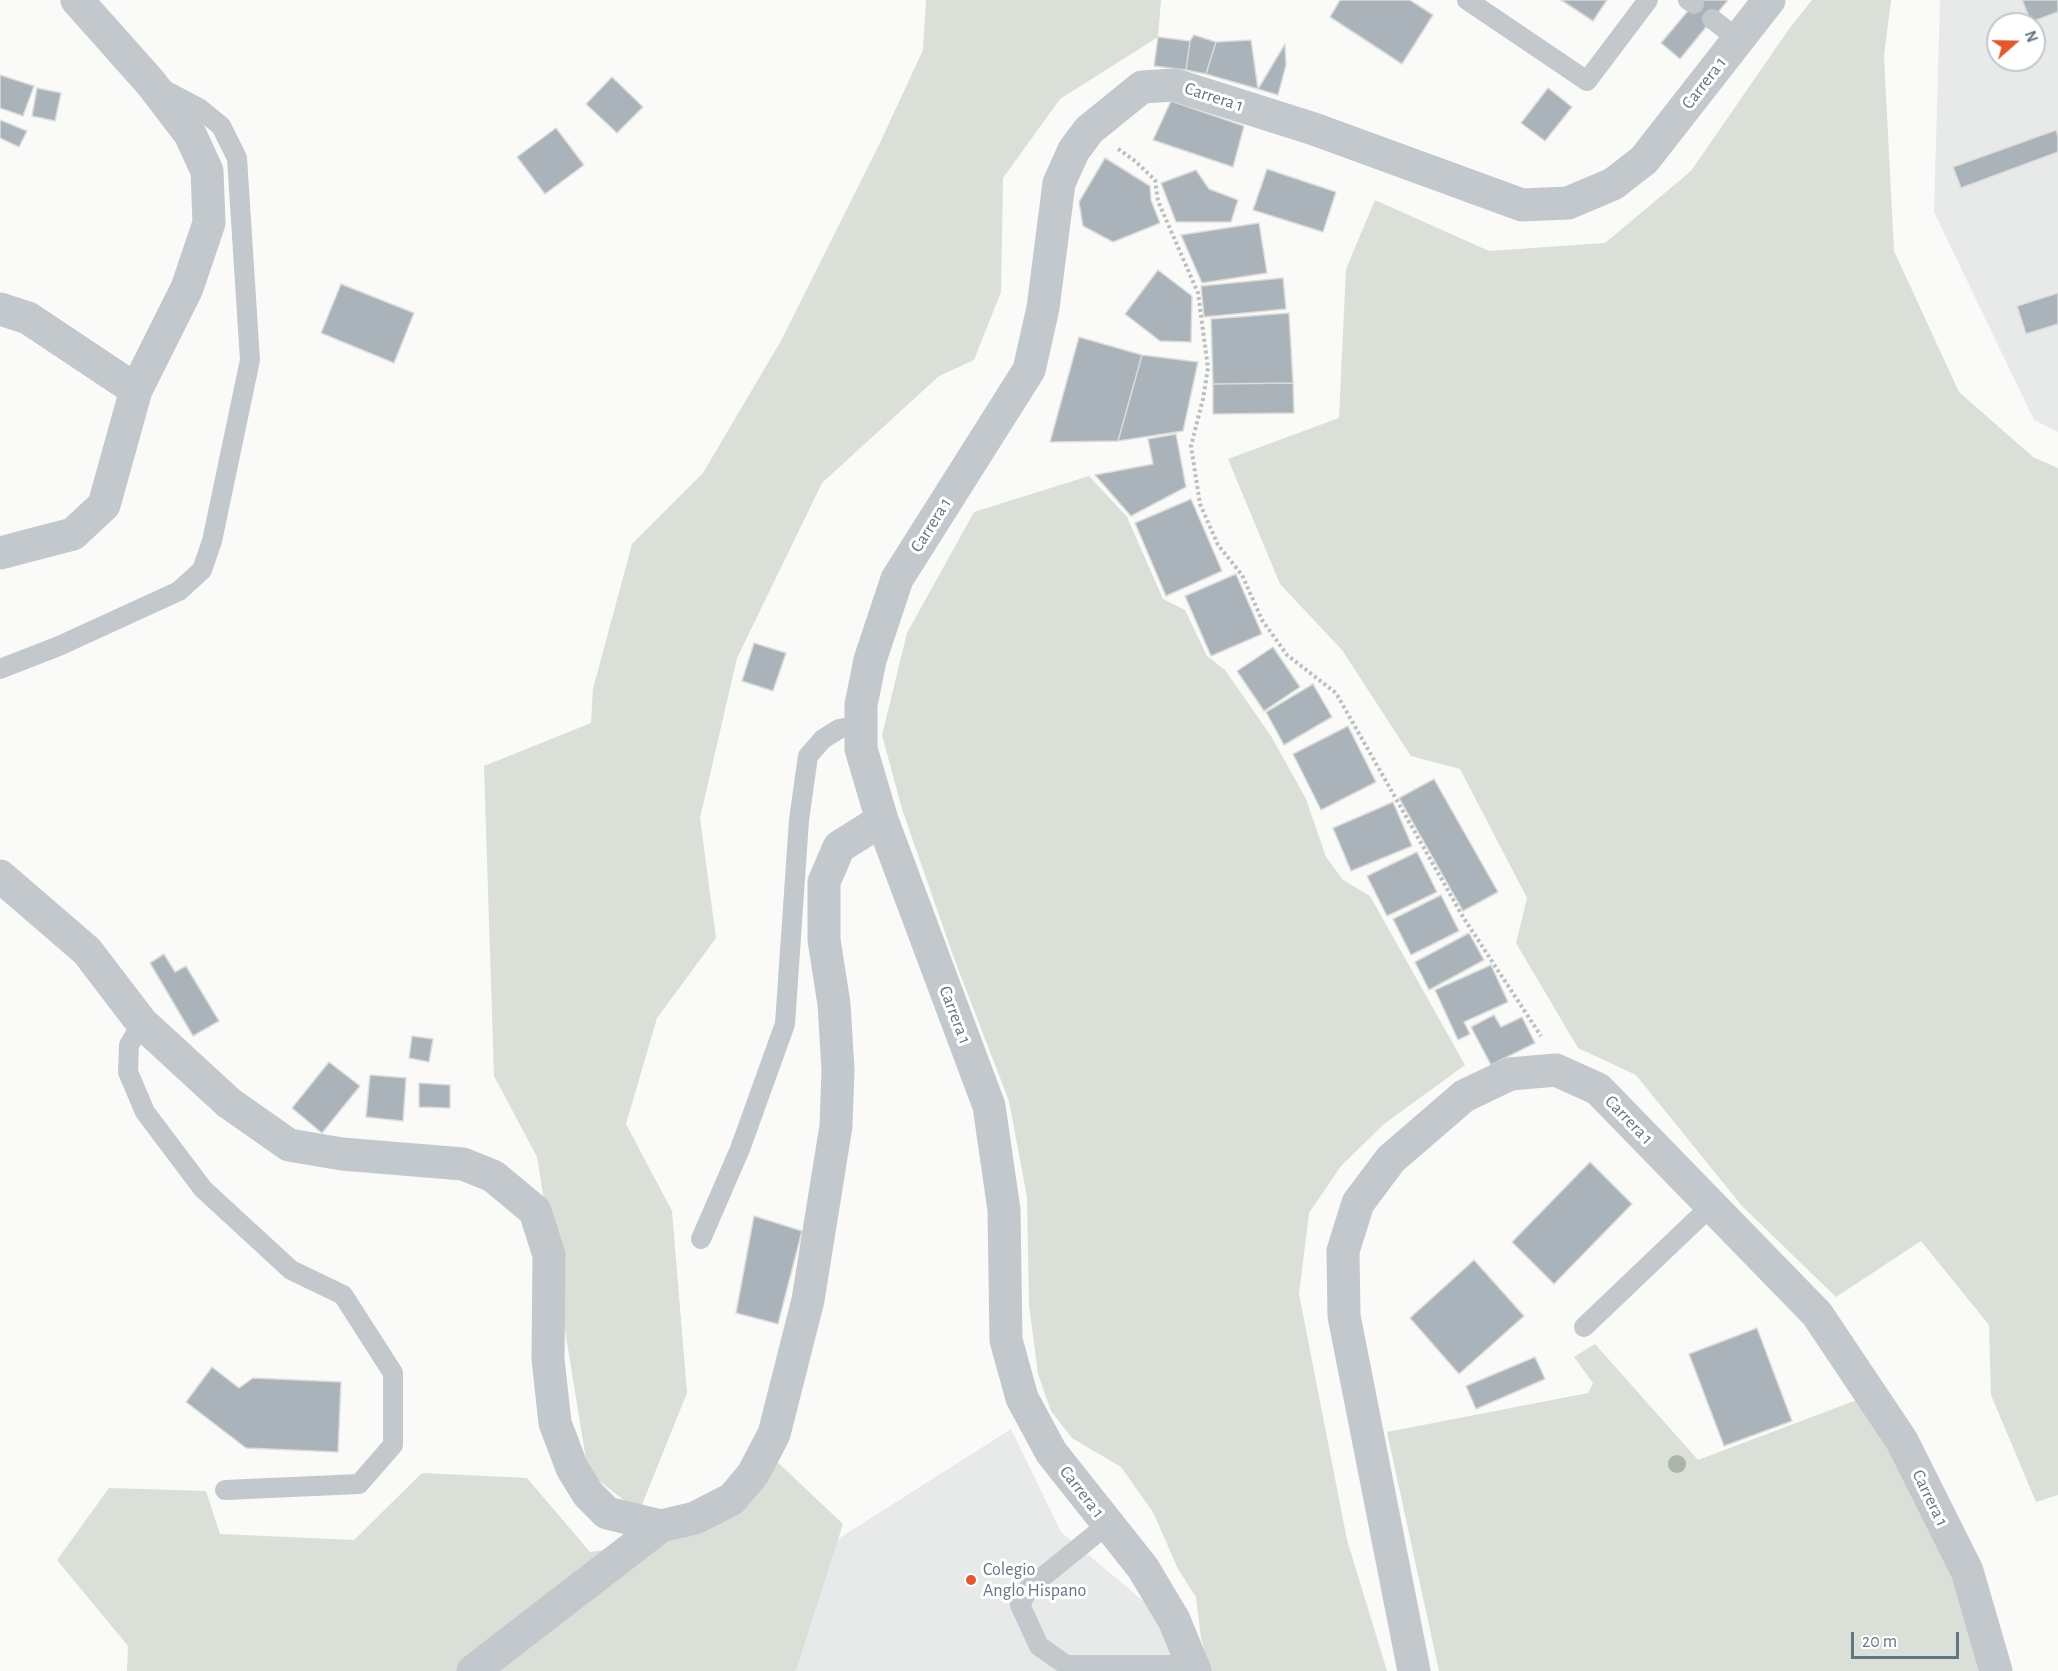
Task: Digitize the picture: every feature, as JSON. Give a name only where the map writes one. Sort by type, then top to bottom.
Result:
[{"type":"street","points":[[0,553],[73,534],[104,505],[136,390],[187,288],[209,223],[207,171],[190,134],[150,82],[77,0]]},
{"type":"street","name":"Carrera 1","points":[[1194,1668],[1174,1620],[1143,1568],[1051,1452],[1022,1398],[1006,1340],[1004,1210],[989,1106],[882,820],[861,749],[861,705],[870,660],[897,579],[1029,370],[1043,308],[1059,183],[1074,150],[1089,130],[1142,87],[1175,85],[1314,129],[1522,205],[1569,203],[1613,184],[1644,160],[1769,0]]},
{"type":"street","points":[[0,309],[28,318],[136,390]]},
{"type":"street","points":[[473,1671],[661,1526],[695,1518],[732,1499],[753,1474],[774,1434],[808,1300],[836,1126],[838,1070],[834,1004],[824,940],[824,882],[839,847],[882,820]]},
{"type":"street","points":[[0,876],[87,951],[142,1023],[230,1103],[289,1145],[342,1154],[463,1164],[493,1176],[535,1211],[549,1255],[548,1359],[555,1423],[572,1468],[588,1494],[617,1516],[661,1526]]},
{"type":"street","name":"Carrera 1","points":[[1414,1671],[1344,1316],[1343,1251],[1358,1203],[1391,1159],[1464,1096],[1510,1074],[1556,1070],[1598,1089],[1817,1314],[1902,1441],[1966,1571],[1996,1671]]},
{"type":"lane","points":[[1467,0],[1587,81],[1648,0]]},
{"type":"lane","points":[[1712,19],[1738,39]]},
{"type":"lane","points":[[0,669],[59,646],[179,591],[202,570],[212,541],[250,360],[237,158],[221,126],[199,108],[150,82]]},
{"type":"lane","points":[[701,1239],[740,1149],[784,1024],[800,820],[808,756],[823,739],[840,729],[861,725]]},
{"type":"lane","points":[[142,1023],[129,1045],[128,1072],[145,1112],[203,1189],[291,1270],[343,1295],[393,1373],[393,1445],[359,1484],[225,1490]]},
{"type":"lane","points":[[1584,1327],[1712,1205]]},
{"type":"lane","points":[[1108,1524],[1029,1588],[1020,1605],[1039,1646],[1066,1665],[1194,1668]]},
{"type":"path","points":[[1089,130],[1135,161],[1155,180],[1158,201],[1198,293],[1208,368],[1191,446],[1200,504],[1218,545],[1242,575],[1262,620],[1287,655],[1336,693],[1463,917],[1546,1045],[1556,1070]]},
{"type":"shaded area","points":[[926,0],[1161,0],[1158,37],[1060,99],[1003,178],[1001,292],[974,360],[939,376],[822,483],[737,658],[700,818],[716,938],[657,1018],[626,1124],[672,1211],[687,1393],[639,1512],[588,1472],[537,1157],[494,1076],[484,766],[591,723],[593,689],[632,544],[703,473],[782,339],[879,145],[923,50]]},
{"type":"shaded area","points":[[1812,0],[1891,0],[1884,56],[1894,251],[1959,392],[2033,457],[2058,468],[2058,1495],[2036,1502],[1991,1395],[1989,1325],[1921,1241],[1836,1297],[1742,1206],[1636,1075],[1578,1048],[1516,943],[1527,898],[1460,769],[1411,756],[1342,650],[1280,584],[1228,459],[1339,418],[1346,269],[1375,200],[1489,251],[1605,243],[1691,171],[1789,29]]},
{"type":"shaded area","points":[[1940,0],[2058,0],[2058,432],[2034,420],[1934,212]]},
{"type":"shaded area","points":[[1089,476],[1127,517],[1163,599],[1185,610],[1207,656],[1225,670],[1271,736],[1306,799],[1326,857],[1343,880],[1370,896],[1465,1065],[1384,1124],[1341,1166],[1309,1213],[1299,1294],[1347,1540],[1387,1671],[1210,1671],[1201,1638],[1196,1597],[1178,1569],[1153,1512],[1121,1467],[1072,1438],[1051,1411],[1038,1374],[1029,1305],[1027,1197],[1009,1101],[955,961],[902,809],[882,735],[907,633],[974,512]]},
{"type":"shaded area","points":[[1595,1344],[1698,1460],[1857,1400],[1891,1448],[1951,1573],[1980,1671],[1439,1671],[1387,1432],[1588,1393],[1593,1383],[1574,1357]]},
{"type":"shaded area","name":"Colegio Anglo Hispano","points":[[1011,1429],[1061,1532],[1166,1620],[1186,1671],[796,1671],[838,1539]]},
{"type":"shaded area","points":[[771,1456],[843,1524],[796,1671],[127,1671],[128,1646],[57,1560],[109,1488],[206,1491],[220,1534],[354,1540],[422,1473],[527,1478],[590,1552],[653,1543]]},
{"type":"building","points":[[1340,0],[1410,0],[1433,15],[1402,64],[1330,17]]},
{"type":"building","points":[[1561,0],[1607,0],[1593,21]]},
{"type":"building","points":[[1697,0],[1728,0],[1680,59],[1661,43]]},
{"type":"building","points":[[2022,0],[2058,0],[2058,12],[2046,16],[2046,12],[2027,12]]},
{"type":"building","points":[[1194,35],[1216,42],[1206,74],[1186,70],[1190,41]]},
{"type":"building","points":[[1158,37],[1190,41],[1186,70],[1154,66]]},
{"type":"building","points":[[1251,40],[1258,89],[1206,74],[1216,42]]},
{"type":"building","points":[[1285,44],[1286,65],[1278,95],[1258,89]]},
{"type":"building","points":[[0,75],[34,86],[23,116],[0,108]]},
{"type":"building","points":[[612,77],[643,107],[617,133],[586,104]]},
{"type":"building","points":[[37,88],[61,93],[55,121],[32,116]]},
{"type":"building","points":[[1548,88],[1572,107],[1545,141],[1521,123]]},
{"type":"building","points":[[1171,101],[1244,126],[1233,167],[1153,140]]},
{"type":"building","points":[[0,120],[27,131],[19,147],[0,138]]},
{"type":"building","points":[[556,128],[584,165],[545,194],[517,157]]},
{"type":"building","points":[[2056,130],[2058,152],[1961,188],[1953,167]]},
{"type":"building","points":[[1105,158],[1150,186],[1151,200],[1160,223],[1113,242],[1083,226],[1079,202]]},
{"type":"building","points":[[1267,169],[1336,192],[1323,232],[1253,210]]},
{"type":"building","points":[[1196,170],[1209,189],[1238,200],[1231,222],[1176,222],[1161,183]]},
{"type":"building","points":[[1259,223],[1267,273],[1202,283],[1181,235]]},
{"type":"building","points":[[1158,270],[1192,296],[1191,342],[1160,341],[1125,314]]},
{"type":"building","points":[[1283,278],[1286,309],[1204,317],[1201,286]]},
{"type":"building","points":[[341,284],[414,313],[394,363],[321,333]]},
{"type":"building","points":[[2058,293],[2058,324],[2026,334],[2017,306]]},
{"type":"building","points":[[1289,313],[1293,383],[1213,384],[1211,319]]},
{"type":"building","points":[[1079,337],[1142,355],[1118,441],[1050,442]]},
{"type":"building","points":[[1142,355],[1198,362],[1183,431],[1118,441]]},
{"type":"building","points":[[1293,383],[1294,413],[1213,414],[1213,384]]},
{"type":"building","points":[[1176,434],[1186,487],[1131,516],[1095,475],[1153,464],[1148,439]]},
{"type":"building","points":[[1191,499],[1222,571],[1166,596],[1135,523]]},
{"type":"building","points":[[1236,574],[1262,634],[1211,656],[1185,596]]},
{"type":"building","points":[[754,643],[786,653],[773,691],[742,681]]},
{"type":"building","points":[[1273,647],[1300,687],[1264,711],[1237,671]]},
{"type":"building","points":[[1313,684],[1332,717],[1284,745],[1266,712]]},
{"type":"building","points":[[1348,726],[1376,782],[1321,810],[1293,754]]},
{"type":"building","points":[[1434,779],[1498,892],[1463,911],[1399,798]]},
{"type":"building","points":[[1393,802],[1412,846],[1351,871],[1333,828]]},
{"type":"building","points":[[1417,852],[1437,892],[1387,916],[1367,876]]},
{"type":"building","points":[[1441,895],[1459,931],[1411,955],[1393,919]]},
{"type":"building","points":[[1469,933],[1484,960],[1429,990],[1415,962]]},
{"type":"building","points":[[164,954],[175,972],[186,966],[219,1021],[193,1036],[150,963]]},
{"type":"building","points":[[1491,965],[1508,1002],[1464,1022],[1470,1034],[1458,1040],[1435,990]]},
{"type":"building","points":[[1494,1015],[1501,1027],[1522,1017],[1535,1043],[1491,1065],[1471,1027]]},
{"type":"building","points":[[412,1036],[433,1039],[429,1062],[409,1058]]},
{"type":"building","points":[[329,1062],[360,1086],[322,1133],[292,1108]]},
{"type":"building","points":[[370,1075],[406,1078],[403,1121],[366,1117]]},
{"type":"building","points":[[419,1083],[450,1085],[450,1108],[419,1107]]},
{"type":"building","points":[[1590,1162],[1632,1204],[1554,1284],[1512,1242]]},
{"type":"building","points":[[754,1216],[802,1231],[778,1324],[736,1313]]},
{"type":"building","points":[[1474,1260],[1524,1316],[1459,1374],[1410,1318]]},
{"type":"building","points":[[1757,1328],[1792,1421],[1724,1446],[1689,1354]]},
{"type":"building","points":[[1535,1357],[1545,1379],[1476,1409],[1466,1386]]},
{"type":"building","points":[[212,1367],[239,1388],[253,1378],[341,1382],[338,1452],[246,1448],[186,1402]]},
{"type":"place","name":"Colegio Anglo Hispano","points":[[971,1580]]}]
